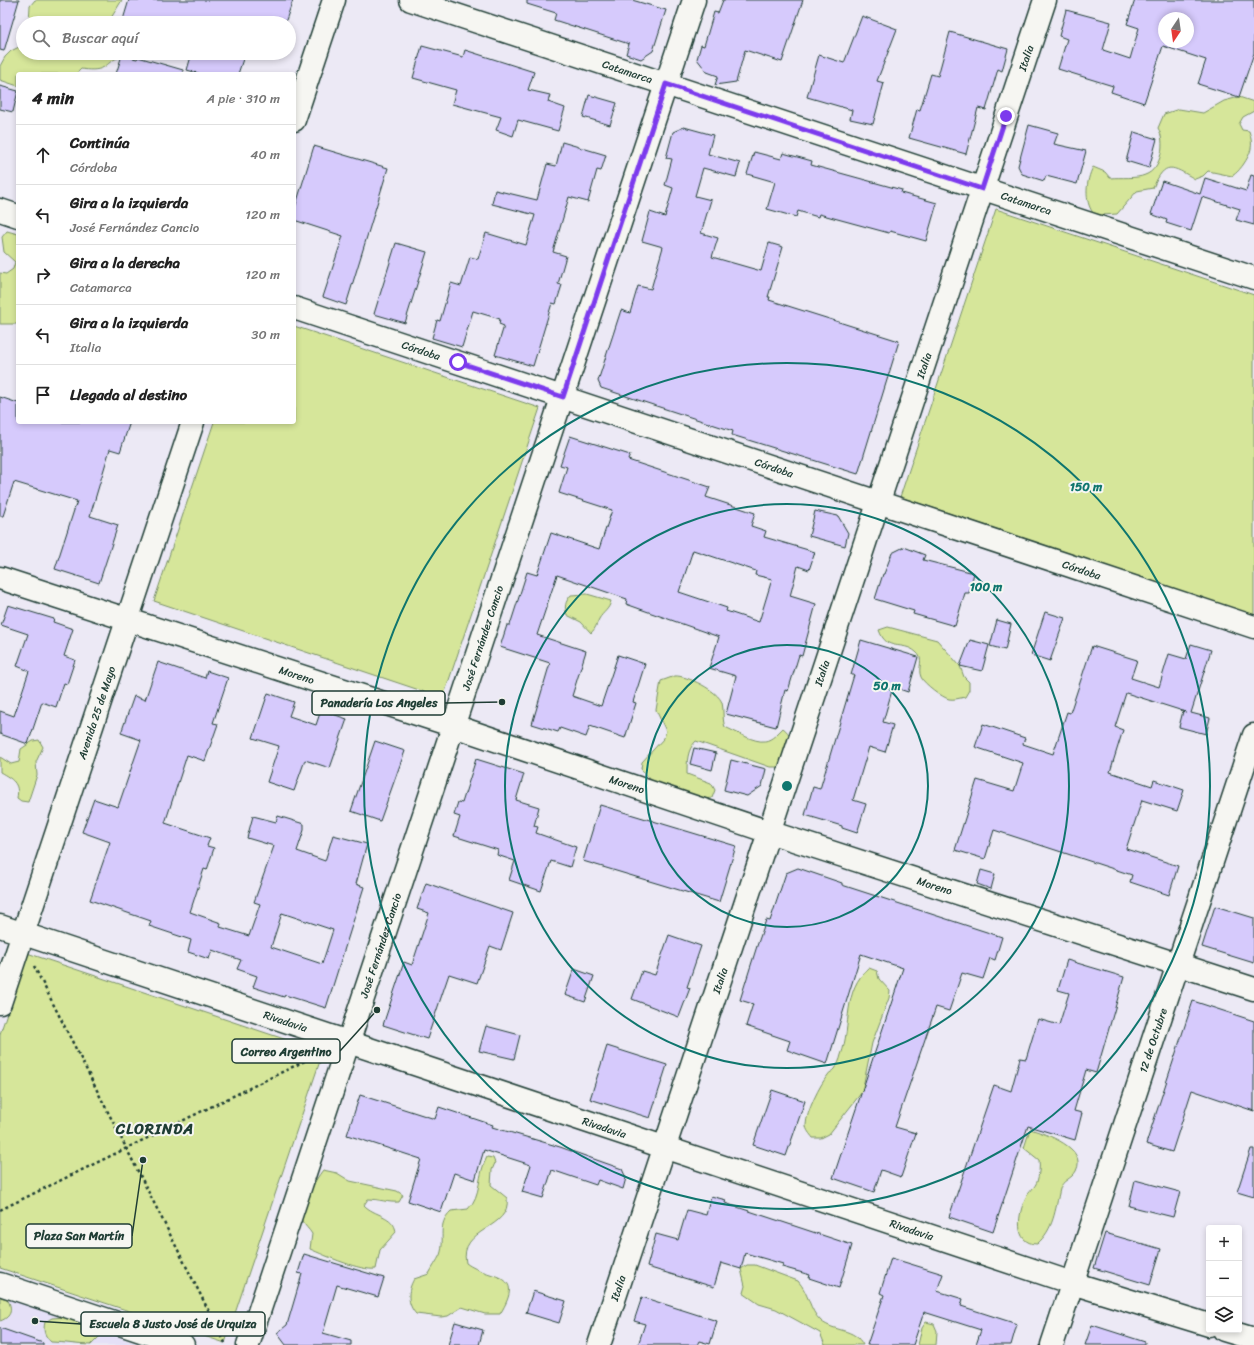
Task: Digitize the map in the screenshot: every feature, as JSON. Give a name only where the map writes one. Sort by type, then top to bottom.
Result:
[{"type":"street","points":[[296,114],[334,0]]},
{"type":"street","name":"Catamarca","points":[[411,0],[1254,278]]},
{"type":"street","name":"José Fernández Cancio","points":[[248,1345],[694,0]]},
{"type":"street","name":"Italia","points":[[599,1345],[1045,0]]},
{"type":"street","points":[[0,210],[16,215]]},
{"type":"street","name":"Córdoba","points":[[296,309],[1254,627]]},
{"type":"street","name":"Avenida 25 de Mayo","points":[[0,1002],[192,424]]},
{"type":"street","name":"Moreno","points":[[0,578],[454,726],[769,832],[1254,989]]},
{"type":"street","name":"12 de Octubre","points":[[1052,1345],[1254,735]]},
{"type":"street","name":"Rivadavia","points":[[0,926],[1072,1283],[1206,1324]]},
{"type":"street","points":[[0,1284],[183,1345]]},
{"type":"street","points":[[1234,1333],[1254,1339]]},
{"type":"path","points":[[31,960],[225,1343]]},
{"type":"path","points":[[0,1210],[323,1052]]},
{"type":"shaded area","points":[[0,1296],[140,1345],[0,1345]]},
{"type":"green space","points":[[35,0],[122,0],[112,16],[29,16],[30,6]]},
{"type":"green space","points":[[16,48],[16,60],[114,60],[99,69],[81,69],[78,72],[16,72],[16,85],[0,80],[0,66],[5,57]]},
{"type":"green space","points":[[1239,97],[1254,102],[1254,111],[1243,117],[1239,124],[1242,130],[1249,131],[1251,136],[1251,149],[1243,165],[1236,173],[1232,176],[1208,171],[1203,176],[1195,179],[1175,169],[1165,169],[1157,179],[1153,188],[1137,191],[1117,214],[1101,215],[1093,213],[1088,202],[1087,190],[1093,167],[1105,172],[1110,178],[1145,175],[1151,172],[1159,161],[1162,140],[1158,128],[1164,114],[1179,109],[1203,113],[1224,101]]},
{"type":"green space","points":[[996,209],[1254,295],[1254,615],[900,497]]},
{"type":"green space","points":[[7,231],[16,233],[16,324],[0,324],[0,273],[6,274],[13,269],[15,262],[4,252],[2,237]]},
{"type":"green space","points":[[296,327],[540,408],[443,698],[154,601],[213,424],[296,424]]},
{"type":"green space","points":[[587,594],[611,601],[609,607],[599,619],[591,633],[581,622],[567,615],[566,609],[566,602],[571,595]]},
{"type":"green space","points":[[888,627],[937,640],[960,666],[964,677],[969,682],[969,690],[965,697],[949,699],[942,696],[929,686],[920,674],[919,655],[911,649],[891,644],[882,637],[879,630]]},
{"type":"green space","points":[[675,676],[680,676],[694,681],[709,689],[720,698],[725,727],[739,734],[750,739],[765,741],[775,736],[783,728],[788,733],[791,743],[788,753],[782,763],[778,767],[770,767],[696,741],[689,752],[687,760],[687,774],[711,783],[715,790],[712,798],[706,799],[690,797],[672,792],[652,781],[641,769],[642,762],[664,738],[666,731],[656,710],[661,681]]},
{"type":"green space","points":[[39,740],[43,747],[36,762],[37,775],[28,802],[21,801],[17,798],[18,793],[14,782],[0,772],[0,757],[11,764],[19,762],[21,749],[33,741]]},
{"type":"green space","points":[[27,953],[323,1052],[225,1343],[0,1268],[0,1034]]},
{"type":"green space","points":[[869,968],[877,971],[879,979],[890,991],[889,998],[872,1043],[862,1092],[829,1134],[821,1138],[813,1138],[806,1127],[808,1113],[821,1085],[829,1074],[835,1069],[839,1061],[844,1044],[851,998],[860,977]]},
{"type":"green space","points":[[1030,1129],[1046,1134],[1064,1143],[1076,1155],[1078,1163],[1074,1174],[1061,1186],[1053,1219],[1047,1232],[1037,1244],[1029,1243],[1024,1239],[1020,1226],[1023,1204],[1026,1197],[1037,1182],[1039,1171],[1039,1160],[1024,1148]]},
{"type":"green space","points":[[487,1157],[493,1158],[495,1163],[492,1170],[491,1185],[507,1198],[506,1209],[502,1217],[477,1235],[470,1242],[466,1251],[466,1263],[475,1269],[494,1275],[507,1283],[509,1290],[507,1300],[500,1314],[485,1314],[462,1307],[448,1316],[441,1317],[416,1314],[411,1306],[409,1297],[410,1288],[414,1279],[429,1274],[440,1255],[442,1249],[443,1227],[446,1216],[451,1211],[468,1209],[475,1198]]},
{"type":"green space","points":[[323,1170],[337,1173],[350,1181],[397,1191],[403,1195],[399,1202],[368,1199],[364,1205],[368,1209],[392,1222],[396,1232],[380,1250],[376,1269],[361,1268],[310,1249],[312,1234],[302,1221],[301,1216],[304,1202]]},
{"type":"green space","points":[[747,1265],[755,1265],[798,1281],[805,1291],[814,1312],[821,1321],[832,1327],[850,1333],[863,1345],[825,1345],[820,1333],[776,1309],[759,1304],[743,1293],[745,1286],[741,1269]]},
{"type":"green space","points":[[0,1297],[7,1299],[11,1309],[9,1315],[0,1321]]},
{"type":"green space","points":[[77,1316],[100,1326],[101,1335],[91,1345],[51,1342],[44,1330],[45,1322],[52,1318]]},
{"type":"green space","points":[[926,1322],[934,1324],[937,1331],[936,1345],[918,1345],[922,1328]]},
{"type":"building","points":[[0,0],[19,0],[4,51],[0,50]]},
{"type":"building","points":[[129,0],[293,0],[287,16],[124,16]]},
{"type":"building","points":[[527,0],[632,0],[666,10],[653,51],[641,59],[626,54],[629,44],[554,20],[556,13],[527,4]]},
{"type":"building","points":[[723,0],[803,0],[782,62],[745,50],[736,82],[715,85],[718,76],[707,72],[697,59],[701,45],[704,46],[714,12],[718,13]]},
{"type":"building","points":[[1135,0],[1254,0],[1254,53],[1239,97],[1198,84],[1206,60],[1169,48],[1194,48],[1194,12],[1158,12],[1158,48],[1162,48],[1144,103],[1111,92],[1113,86],[1058,69],[1067,39],[1059,36],[1066,10],[1111,22],[1103,50],[1130,59],[1139,28],[1127,24]]},
{"type":"building","points":[[862,16],[897,29],[877,81],[884,83],[873,124],[850,119],[852,110],[807,97],[819,55],[844,63]]},
{"type":"building","points":[[950,32],[1008,49],[1002,71],[998,69],[986,110],[978,108],[966,154],[909,138],[917,109],[920,110],[931,74],[938,76]]},
{"type":"building","points":[[422,46],[463,57],[465,50],[534,72],[528,90],[550,95],[548,102],[565,108],[558,131],[518,120],[513,136],[496,130],[501,117],[452,104],[456,90],[413,78]]},
{"type":"building","points":[[120,60],[148,60],[183,70],[183,72],[117,72]]},
{"type":"building","points":[[190,60],[243,60],[239,72],[194,72],[187,70]]},
{"type":"building","points":[[0,86],[16,90],[16,99],[13,112],[0,109]]},
{"type":"building","points":[[589,95],[617,103],[610,125],[583,117]]},
{"type":"building","points":[[1029,125],[1058,133],[1054,144],[1086,151],[1077,184],[1046,176],[1044,181],[1022,174],[1018,166]]},
{"type":"building","points":[[684,127],[713,135],[708,154],[740,163],[736,177],[703,168],[695,196],[711,200],[701,233],[718,238],[712,257],[761,271],[769,243],[783,247],[768,297],[770,297],[769,300],[899,341],[858,474],[732,435],[733,431],[601,388],[598,381],[621,310],[630,313],[638,286],[651,289],[663,247],[642,241],[650,212],[665,217],[673,188],[665,185],[672,159],[666,158],[673,132]]},
{"type":"building","points":[[1134,132],[1157,139],[1149,168],[1126,161]]},
{"type":"building","points":[[562,142],[606,155],[601,171],[597,170],[588,202],[569,197],[553,252],[566,256],[558,284],[562,285],[556,304],[552,303],[533,366],[495,355],[504,326],[499,324],[500,319],[473,311],[462,347],[432,338],[437,320],[440,321],[451,283],[461,286],[470,257],[478,259],[486,233],[526,245],[535,215],[492,204],[495,190],[537,200],[547,164],[556,166]]},
{"type":"building","points":[[314,146],[388,168],[346,305],[323,297],[343,236],[296,221],[296,204]]},
{"type":"building","points":[[754,152],[781,159],[783,153],[812,161],[811,165],[902,190],[901,193],[937,203],[926,241],[890,231],[889,233],[819,214],[818,217],[798,211],[796,217],[767,209],[775,182],[747,174]]},
{"type":"building","points":[[1251,175],[1254,176],[1254,225],[1236,220],[1240,209],[1202,197],[1191,231],[1166,223],[1167,220],[1151,214],[1162,181],[1200,194],[1205,178],[1246,191]]},
{"type":"building","points":[[396,243],[427,252],[405,323],[374,314]]},
{"type":"building","points":[[0,397],[16,402],[16,424],[129,424],[120,452],[110,449],[90,516],[118,525],[99,583],[55,569],[77,501],[14,482],[3,516],[0,516]]},
{"type":"building","points":[[570,436],[630,455],[628,460],[710,487],[706,497],[755,513],[751,526],[766,531],[764,537],[815,552],[809,570],[798,566],[790,596],[816,604],[802,656],[799,655],[788,691],[785,690],[776,727],[726,714],[736,676],[709,668],[719,637],[626,604],[627,599],[557,575],[537,635],[586,651],[572,696],[601,706],[618,655],[645,664],[633,702],[636,703],[625,738],[590,726],[586,737],[560,728],[558,732],[532,724],[550,663],[500,647],[507,625],[510,625],[527,572],[537,575],[551,533],[599,549],[612,510],[559,493],[567,467],[560,465]],"holes":[[[693,550],[756,571],[755,575],[772,579],[759,622],[726,611],[727,608],[679,592]]]},
{"type":"building","points":[[815,511],[838,516],[848,533],[845,546],[809,536]]},
{"type":"building","points":[[904,547],[925,555],[923,560],[974,573],[969,593],[965,593],[955,626],[913,614],[914,611],[875,599],[892,553]]},
{"type":"building","points":[[8,605],[54,619],[53,622],[73,629],[64,656],[75,660],[67,684],[64,683],[56,707],[42,702],[28,744],[0,734],[0,711],[14,716],[29,671],[17,666],[28,634],[1,625]]},
{"type":"building","points":[[1045,612],[1065,618],[1050,661],[1031,655]]},
{"type":"building","points":[[997,620],[1011,624],[1005,650],[990,646]]},
{"type":"building","points":[[861,640],[918,657],[908,692],[893,687],[883,722],[893,725],[885,752],[869,747],[853,800],[866,804],[857,833],[842,828],[842,826],[805,815],[813,787],[820,789],[854,675],[851,675]]},
{"type":"building","points":[[970,640],[989,645],[982,671],[960,666]]},
{"type":"building","points":[[1191,644],[1211,650],[1191,713],[1210,718],[1206,734],[1179,727],[1183,711],[1126,693],[1115,727],[1123,730],[1110,772],[1152,786],[1154,780],[1184,790],[1177,811],[1142,800],[1126,849],[1178,866],[1169,895],[1130,882],[1132,875],[994,830],[985,859],[955,850],[977,780],[1014,791],[1023,763],[975,747],[983,724],[1025,738],[1023,744],[1053,754],[1067,712],[1070,713],[1092,646],[1137,660],[1131,678],[1159,687],[1169,654],[1186,659]]},
{"type":"building","points":[[158,662],[205,678],[207,671],[228,678],[213,723],[218,724],[205,761],[187,755],[165,823],[210,838],[207,846],[214,848],[207,870],[204,869],[190,912],[221,923],[220,927],[249,936],[260,904],[254,902],[274,846],[247,838],[253,816],[276,822],[278,816],[304,824],[304,830],[297,851],[325,861],[333,835],[367,844],[356,884],[364,887],[326,1008],[253,987],[257,976],[237,969],[241,960],[212,950],[209,959],[188,952],[191,940],[149,926],[151,921],[90,900],[110,842],[82,832],[94,799],[118,807],[141,740],[121,733],[134,696],[145,700]],"holes":[[[282,913],[333,930],[322,964],[271,947]]]},
{"type":"building","points":[[268,693],[294,702],[289,716],[316,725],[321,710],[347,719],[330,768],[305,760],[294,791],[267,782],[279,746],[253,738]]},
{"type":"building","points":[[375,741],[405,751],[380,821],[351,811]]},
{"type":"building","points":[[694,748],[716,753],[712,770],[690,764]]},
{"type":"building","points":[[476,759],[524,774],[516,800],[539,807],[534,826],[538,827],[536,833],[576,847],[570,867],[551,861],[541,891],[509,880],[515,861],[497,855],[498,850],[454,836],[460,817],[454,815],[458,802],[462,803]]},
{"type":"building","points":[[731,760],[766,769],[762,786],[747,796],[724,790]]},
{"type":"building","points":[[600,805],[736,846],[719,902],[583,861]]},
{"type":"building","points":[[798,868],[842,883],[842,885],[1002,937],[995,960],[990,958],[983,979],[962,973],[949,1011],[936,1007],[895,1127],[916,1133],[901,1177],[881,1170],[874,1192],[833,1178],[903,968],[861,954],[827,1064],[787,1050],[790,1041],[746,1026],[753,1004],[740,1000],[757,946],[766,920],[770,921],[786,873]]},
{"type":"building","points":[[981,870],[995,874],[991,889],[977,884]]},
{"type":"building","points":[[426,883],[513,913],[501,950],[490,946],[477,983],[449,974],[427,1039],[383,1025],[404,962],[412,965],[429,913],[417,909]]},
{"type":"building","points":[[1215,906],[1254,918],[1254,963],[1202,947]]},
{"type":"building","points":[[669,935],[701,946],[687,987],[690,988],[679,1017],[632,999],[642,971],[655,975]]},
{"type":"building","points":[[1067,960],[1124,977],[1096,1073],[1086,1070],[1074,1111],[1082,1113],[1075,1140],[1028,1126],[993,1232],[949,1217],[994,1085],[1011,1091],[1020,1058],[1026,1059],[1038,1019],[1059,1025],[1069,993],[1058,990]]},
{"type":"building","points":[[574,969],[594,976],[585,1002],[565,995]]},
{"type":"building","points":[[1193,1001],[1254,1021],[1254,1111],[1192,1090],[1172,1152],[1146,1144]]},
{"type":"building","points":[[486,1026],[520,1035],[514,1059],[479,1051]]},
{"type":"building","points":[[607,1046],[667,1065],[650,1118],[590,1099]]},
{"type":"building","points":[[772,1090],[805,1101],[786,1156],[753,1145]]},
{"type":"building","points":[[360,1095],[435,1119],[439,1107],[493,1125],[492,1127],[560,1147],[622,1169],[626,1178],[623,1189],[598,1180],[596,1185],[552,1170],[543,1198],[522,1192],[531,1165],[484,1150],[475,1180],[454,1173],[441,1212],[408,1201],[421,1159],[347,1135]]},
{"type":"building","points":[[1251,1149],[1254,1149],[1254,1197],[1237,1192]]},
{"type":"building","points":[[1135,1180],[1180,1192],[1173,1217],[1129,1206]]},
{"type":"building","points":[[711,1196],[726,1200],[725,1203],[852,1245],[839,1288],[809,1278],[810,1275],[782,1267],[783,1264],[745,1253],[741,1269],[721,1263],[714,1287],[647,1267],[656,1234],[678,1240],[687,1210],[706,1215]]},
{"type":"building","points":[[1105,1233],[1161,1249],[1150,1285],[1094,1268]]},
{"type":"building","points":[[304,1254],[384,1278],[378,1297],[337,1285],[323,1333],[351,1341],[351,1345],[286,1345],[277,1333],[287,1325],[302,1274],[298,1273]]},
{"type":"building","points":[[891,1258],[943,1274],[937,1291],[963,1299],[961,1306],[1017,1324],[1011,1345],[976,1345],[981,1330],[924,1312],[913,1345],[867,1345],[884,1295],[880,1293]]},
{"type":"building","points":[[533,1291],[566,1301],[559,1323],[526,1313]]},
{"type":"building","points":[[642,1297],[717,1321],[710,1344],[699,1341],[697,1345],[638,1345],[645,1324],[634,1321]]},
{"type":"building","points":[[455,1322],[483,1330],[479,1345],[448,1345]]},
{"type":"building","points":[[1092,1325],[1145,1342],[1145,1345],[1085,1345]]},
{"type":"building","points":[[0,1328],[43,1343],[43,1345],[0,1345]]},
{"type":"place","name":"Panadería Los Angeles","points":[[502,702]]},
{"type":"place","name":"Correo Argentino","points":[[377,1010]]},
{"type":"place","name":"Plaza San Martín","points":[[143,1160]]},
{"type":"place","name":"Escuela 8 Justo José de Urquiza","points":[[35,1321]]},
{"type":"district","name":"CLORINDA","points":[[155,1129]]},
{"type":"route","points":[[458,362],[563,397],[666,84],[982,189],[1006,116]]}]
